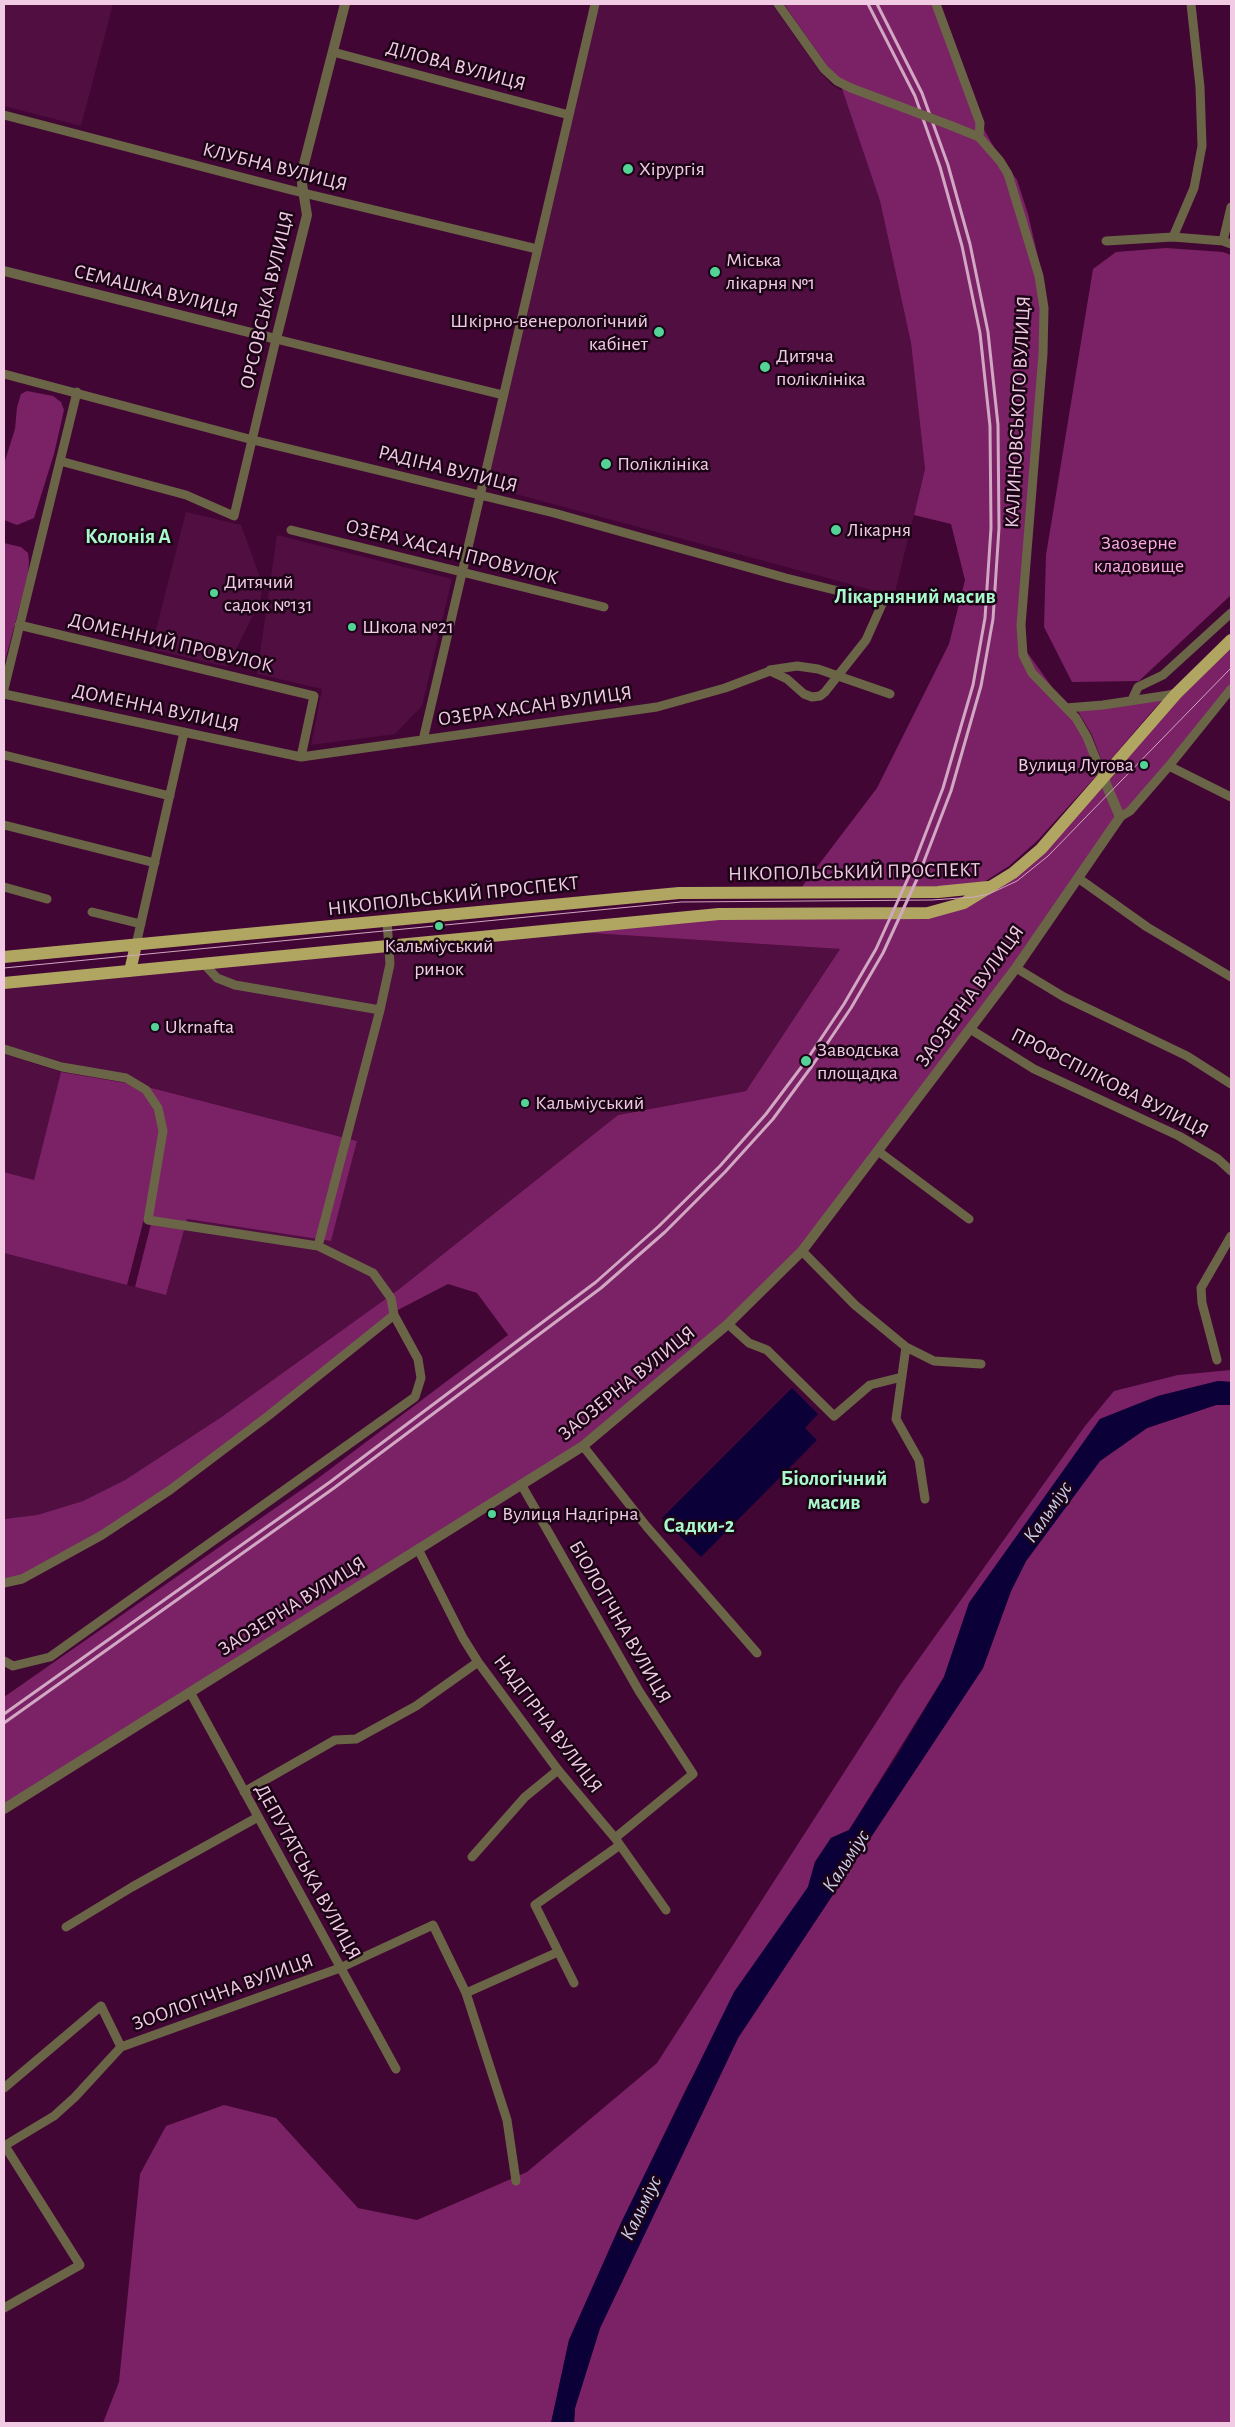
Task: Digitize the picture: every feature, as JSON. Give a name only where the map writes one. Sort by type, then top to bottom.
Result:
[{"type":"main road","points":[[990,886],[1013,873],[1041,849],[1176,694],[1231,640]]},
{"type":"main road","name":"НІКОПОЛЬСЬКИЙ ПРОСПЕКТ","points":[[4,958],[679,893],[938,892],[990,886]]},
{"type":"main road","name":"НІКОПОЛЬСЬКИЙ ПРОСПЕКТ","points":[[4,983],[719,914],[928,913],[964,904],[990,886]]},
{"type":"main road","points":[[130,971],[136,945]]},
{"type":"street","name":"ОРСОВСЬКА ВУЛИЦЯ","points":[[60,462],[186,495],[234,516],[307,215],[304,193],[304,164],[345,4]]},
{"type":"street","points":[[423,740],[595,4]]},
{"type":"street","name":"КАЛИНОВСЬКОГО ВУЛИЦЯ","points":[[778,4],[824,69],[837,81],[979,138],[997,157],[1008,174],[1042,288],[1044,308],[1043,354],[1021,638],[1023,655],[1032,673],[1076,718],[1087,737],[1103,777]]},
{"type":"street","points":[[936,4],[980,123],[979,138]]},
{"type":"street","points":[[1173,237],[1194,188],[1202,146],[1200,86],[1191,4]]},
{"type":"street","name":"ДІЛОВА ВУЛИЦЯ","points":[[333,52],[569,115]]},
{"type":"street","name":"КЛУБНА ВУЛИЦЯ","points":[[4,115],[304,193],[537,250]]},
{"type":"street","points":[[1106,241],[1173,237],[1227,242],[1231,207]]},
{"type":"street","name":"СЕМАШКА ВУЛИЦЯ","points":[[4,271],[503,395]]},
{"type":"street","name":"РАДІНА ВУЛИЦЯ","points":[[4,374],[253,440],[638,535],[786,578],[882,602],[866,640],[836,675]]},
{"type":"street","points":[[4,689],[77,392]]},
{"type":"street","name":"ОЗЕРА ХАСАН ПРОВУЛОК","points":[[291,530],[604,607]]},
{"type":"street","points":[[1132,700],[1138,687],[1163,675],[1231,613]]},
{"type":"street","name":"ДОМЕННИЙ ПРОВУЛОК","points":[[19,625],[314,696],[301,757]]},
{"type":"street","name":"ОЗЕРА ХАСАН ВУЛИЦЯ","points":[[301,757],[657,707],[725,688],[770,670],[797,666],[836,675],[890,694]]},
{"type":"street","points":[[770,670],[787,679],[804,694],[812,697],[820,696],[825,692],[836,675]]},
{"type":"street","name":"ЗАОЗЕРНА ВУЛИЦЯ","points":[[4,1810],[583,1446],[728,1324],[802,1251],[1016,968],[1120,817],[1130,810],[1169,766],[1231,689]]},
{"type":"street","name":"ДОМЕННА ВУЛИЦЯ","points":[[4,694],[301,757]]},
{"type":"street","points":[[1066,708],[1176,694]]},
{"type":"street","points":[[136,945],[184,732]]},
{"type":"street","points":[[4,755],[170,796]]},
{"type":"street","points":[[1169,766],[1231,797]]},
{"type":"street","points":[[1103,777],[1120,817]]},
{"type":"street","points":[[4,825],[154,863]]},
{"type":"street","points":[[1078,878],[1147,927],[1231,977]]},
{"type":"street","points":[[4,887],[47,900]]},
{"type":"street","points":[[92,912],[141,924]]},
{"type":"street","points":[[318,1246],[389,974],[389,946],[386,921]]},
{"type":"street","points":[[204,964],[217,978],[234,985],[380,1010]]},
{"type":"street","points":[[1016,968],[1064,997],[1187,1056],[1231,1084]]},
{"type":"street","name":"ПРОФСПІЛКОВА ВУЛИЦЯ","points":[[970,1029],[1034,1069],[1179,1136],[1218,1159],[1231,1171]]},
{"type":"street","points":[[4,1049],[62,1067],[126,1078],[146,1090],[158,1108],[163,1131],[148,1220],[318,1246],[373,1273],[391,1298],[394,1315],[418,1359],[421,1378],[415,1397],[50,1656],[13,1666],[4,1661]]},
{"type":"street","points":[[878,1151],[969,1219]]},
{"type":"street","points":[[1217,1360],[1202,1303],[1201,1288],[1231,1236]]},
{"type":"street","points":[[802,1251],[855,1305],[906,1348],[934,1361],[981,1364]]},
{"type":"street","points":[[4,1583],[22,1579],[102,1535],[170,1490],[268,1416],[394,1315]]},
{"type":"street","points":[[728,1324],[749,1342],[766,1350],[834,1416],[870,1385],[902,1377]]},
{"type":"street","points":[[906,1348],[896,1419],[919,1460],[925,1499]]},
{"type":"street","points":[[583,1446],[647,1527],[757,1653]]},
{"type":"street","name":"БІОЛОГІЧНА ВУЛИЦЯ","points":[[521,1484],[639,1691],[693,1774],[618,1842]]},
{"type":"street","name":"НАДГІРНА ВУЛИЦЯ","points":[[418,1549],[463,1638],[478,1662],[558,1770],[618,1842],[666,1910]]},
{"type":"street","points":[[244,1792],[335,1740],[356,1739],[416,1706],[478,1662]]},
{"type":"street","name":"ДЕПУТАТСЬКА ВУЛИЦЯ","points":[[190,1692],[396,2070]]},
{"type":"street","points":[[472,1857],[525,1797],[558,1770]]},
{"type":"street","points":[[66,1927],[132,1887],[258,1817]]},
{"type":"street","points":[[574,1983],[535,1905],[618,1842]]},
{"type":"street","name":"ЗООЛОГІЧНА ВУЛИЦЯ","points":[[4,2308],[80,2265],[4,2146],[54,2116],[75,2097],[121,2048],[340,1968],[433,1925],[466,1993],[507,2120],[516,2181]]},
{"type":"street","points":[[466,1993],[558,1952]]},
{"type":"street","name":"ЗООЛОГІЧНА ВУЛИЦЯ","points":[[4,2088],[101,2006],[121,2048]]},
{"type":"shaded area","points":[[4,4],[113,4],[81,126],[4,106]]},
{"type":"shaded area","name":"Міська лікарня №1","points":[[598,4],[772,4],[820,72],[832,85],[843,91],[880,201],[911,343],[925,469],[894,596],[486,486]]},
{"type":"shaded area","name":"Дитячий садок №131","points":[[186,512],[241,525],[263,585],[260,601],[227,667],[151,649]]},
{"type":"shaded area","name":"Школа №21","points":[[277,535],[452,579],[422,706],[395,734],[311,745],[322,689],[257,674]]},
{"type":"shaded area","points":[[575,932],[840,949],[746,1091],[618,1115],[398,1290],[220,1418],[125,1480],[83,1501],[37,1515],[4,1519],[4,1253],[166,1295],[186,1219],[331,1241],[357,1141],[149,1087],[4,1045],[4,988]]},
{"type":"shaded area","points":[[4,1054],[61,1072],[34,1180],[4,1172]]},
{"type":"green space","points":[[784,4],[933,4],[976,115],[995,149],[1017,180],[1028,214],[1045,287],[1020,626],[1027,652],[1062,701],[1084,739],[1097,775],[1037,841],[1009,866],[984,882],[958,886],[801,888],[877,788],[949,644],[965,580],[951,524],[914,515],[925,469],[911,343],[880,201],[838,77],[827,66]]},
{"type":"green space","name":"Заозерне кладовище","points":[[1166,248],[1223,252],[1231,255],[1231,595],[1139,681],[1072,682],[1044,627],[1046,555],[1093,269],[1116,252]]},
{"type":"green space","points":[[27,391],[53,396],[61,402],[64,410],[54,454],[34,518],[17,525],[4,520],[4,464],[15,429],[17,407],[21,394]]},
{"type":"green space","points":[[4,543],[21,547],[28,553],[29,561],[28,575],[4,665]]},
{"type":"green space","points":[[1231,642],[1231,689],[1130,811],[1016,968],[802,1251],[728,1324],[583,1446],[4,1809],[4,1697],[317,1479],[508,1335],[477,1293],[448,1284],[394,1312],[265,1415],[169,1487],[100,1533],[21,1576],[4,1580],[4,1519],[37,1515],[83,1501],[125,1480],[220,1418],[398,1290],[618,1115],[746,1091],[840,949],[575,932],[719,918],[927,917],[1014,873]]},
{"type":"green space","points":[[1175,688],[1154,709],[1104,767],[1092,735],[1073,703],[1110,705],[1156,695]]},
{"type":"green space","points":[[61,1072],[126,1083],[143,1093],[154,1110],[159,1131],[144,1219],[127,1285],[4,1253],[4,1172],[34,1180]]},
{"type":"green space","points":[[148,1087],[357,1141],[331,1241],[187,1219],[166,1295],[135,1287],[152,1220],[167,1131]]},
{"type":"green space","points":[[1231,1370],[1231,1382],[1218,1381],[1158,1396],[1100,1419],[969,1603],[944,1677],[849,1830],[831,1838],[815,1862],[808,1887],[688,2085],[622,2221],[569,2340],[551,2423],[103,2423],[119,2382],[140,2174],[166,2126],[224,2105],[276,2118],[358,2208],[417,2220],[527,2172],[657,2063],[901,1684],[1085,1426],[1114,1391],[1178,1375]]},
{"type":"green space","points":[[1216,1405],[1231,1405],[1231,2423],[574,2423],[575,2408],[600,2328],[738,2038],[983,1668],[1011,1591],[1026,1561],[1100,1461],[1147,1428]]},
{"type":"water","name":"Кальміус","points":[[1218,1381],[1231,1382],[1231,1405],[1216,1405],[1147,1428],[1100,1461],[1026,1561],[1011,1591],[983,1668],[738,2038],[600,2328],[575,2408],[574,2423],[551,2423],[569,2340],[622,2221],[734,1992],[808,1887],[815,1862],[831,1838],[849,1830],[898,1754],[944,1677],[969,1603],[1100,1419],[1158,1396]]},
{"type":"water","points":[[792,1388],[818,1414],[805,1428],[817,1440],[701,1557],[662,1518]]},
{"type":"tram line","points":[[4,968],[681,902],[932,900],[989,894],[1017,881],[1048,856],[1231,668]]},
{"type":"railway","points":[[4,1714],[330,1482],[596,1282],[659,1226],[720,1166],[766,1114],[806,1061],[844,1004],[876,949],[910,874],[943,788],[973,685],[985,618],[991,528],[990,426],[980,333],[962,246],[940,167],[915,96],[868,4]]},
{"type":"railway","points":[[4,1723],[334,1488],[601,1288],[665,1232],[725,1172],[773,1119],[851,1008],[883,953],[918,877],[951,791],[981,686],[993,619],[999,528],[998,425],[988,332],[970,244],[948,165],[922,93],[877,4]]},
{"type":"place","name":"Хірургія","points":[[628,169]]},
{"type":"place","name":"Міська лікарня №1","points":[[715,272]]},
{"type":"place","name":"Шкірно-венерологічний кабінет","points":[[659,332]]},
{"type":"place","name":"Дитяча поліклініка","points":[[765,367]]},
{"type":"place","name":"Поліклініка","points":[[606,464]]},
{"type":"place","name":"Лікарня","points":[[836,530]]},
{"type":"place","name":"Дитячий садок №131","points":[[214,593]]},
{"type":"place","name":"Школа №21","points":[[352,627]]},
{"type":"place","name":"Вулиця Лугова","points":[[1144,765]]},
{"type":"place","name":"Кальміуський ринок","points":[[439,926]]},
{"type":"place","name":"Ukrnafta","points":[[155,1027]]},
{"type":"place","name":"Заводська площадка","points":[[806,1061]]},
{"type":"place","name":"Кальміуський","points":[[525,1103]]},
{"type":"place","name":"Вулиця Надгірна","points":[[492,1514]]},
{"type":"district","name":"Колонія А","points":[[128,537]]},
{"type":"district","name":"Лікарняний масив","points":[[915,597]]},
{"type":"district","name":"Біологічний масив","points":[[834,1491]]},
{"type":"district","name":"Садки-2","points":[[699,1526]]}]
